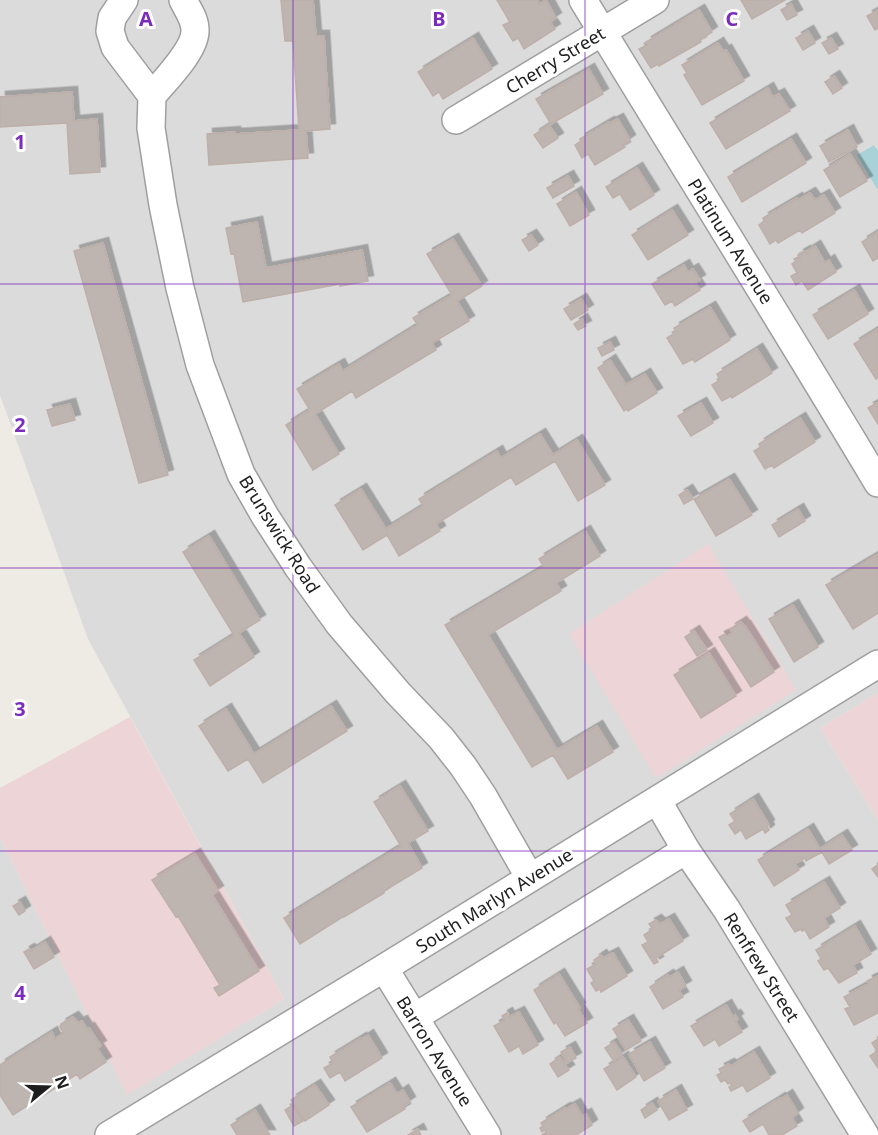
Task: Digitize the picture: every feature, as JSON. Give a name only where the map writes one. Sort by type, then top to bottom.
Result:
[{"type":"street","points":[[124,0],[112,18],[110,31],[115,47],[152,96],[178,67],[196,33],[193,18],[183,0]]},
{"type":"street","name":"Platinum Avenue","points":[[583,0],[878,483]]},
{"type":"street","name":"Cherry Street","points":[[456,120],[655,0]]},
{"type":"street","name":"Brunswick Road","points":[[152,96],[151,128],[164,212],[180,288],[200,365],[241,474],[298,567],[339,624],[398,693],[441,738],[463,766],[530,878]]},
{"type":"street","name":"South Marlyn Avenue","points":[[109,1135],[878,664]]},
{"type":"street","name":"Renfrew Street","points":[[657,800],[865,1135]]},
{"type":"street","points":[[415,1017],[687,850]]},
{"type":"street","name":"Barron Avenue","points":[[384,968],[487,1135]]},
{"type":"shaded area","points":[[0,0],[878,0],[878,693],[820,728],[878,820],[878,1135],[0,1135],[0,838],[127,1094],[284,999],[88,639],[0,395]]},
{"type":"shaded area","points":[[708,544],[796,690],[656,778],[569,634]]},
{"type":"shaded area","points":[[878,693],[878,820],[820,728]]},
{"type":"shaded area","points":[[130,717],[284,999],[127,1095],[0,838],[0,788]]},
{"type":"water","points":[[874,145],[878,151],[877,189],[857,155]]},
{"type":"building","points":[[281,0],[313,0],[316,36],[324,36],[330,129],[306,131],[308,158],[209,165],[207,134],[299,130],[293,41],[285,41]]},
{"type":"building","points":[[497,0],[537,0],[539,4],[546,0],[556,18],[550,22],[555,29],[524,49],[518,38],[513,41],[503,25],[510,22]]},
{"type":"building","points":[[741,0],[785,0],[752,19]]},
{"type":"building","points":[[791,4],[797,15],[787,20],[781,10]]},
{"type":"building","points":[[699,10],[712,32],[700,40],[701,42],[659,66],[658,64],[651,68],[639,49],[647,45],[646,42]]},
{"type":"building","points":[[878,10],[878,28],[875,30],[867,16]]},
{"type":"building","points":[[808,31],[815,43],[803,50],[796,38]]},
{"type":"building","points":[[473,38],[492,69],[443,99],[439,92],[433,96],[418,72]]},
{"type":"building","points":[[831,38],[838,49],[829,54],[822,43]]},
{"type":"building","points":[[718,43],[723,51],[726,50],[744,81],[702,105],[684,75],[687,73],[682,65]]},
{"type":"building","points":[[589,69],[603,94],[551,124],[536,99]]},
{"type":"building","points":[[834,76],[842,88],[833,94],[825,82]]},
{"type":"building","points":[[768,88],[773,97],[779,94],[790,111],[726,149],[710,123]]},
{"type":"building","points":[[72,92],[74,121],[97,119],[100,172],[70,174],[67,123],[0,127],[0,97]]},
{"type":"building","points":[[618,119],[630,140],[623,145],[625,147],[595,165],[588,154],[582,158],[575,145],[581,141],[580,139]]},
{"type":"building","points":[[549,125],[558,138],[543,148],[534,135]]},
{"type":"building","points":[[848,130],[857,147],[829,162],[820,146]]},
{"type":"building","points":[[791,139],[806,163],[742,202],[728,177]]},
{"type":"building","points":[[850,154],[867,181],[840,197],[824,170]]},
{"type":"building","points":[[637,168],[654,195],[630,210],[620,194],[613,198],[606,187]]},
{"type":"building","points":[[568,176],[574,186],[553,198],[547,188]]},
{"type":"building","points":[[576,192],[589,215],[570,226],[557,204]]},
{"type":"building","points":[[810,193],[815,200],[824,195],[835,213],[802,233],[800,230],[778,243],[776,240],[770,244],[759,225],[764,221],[763,218]]},
{"type":"building","points":[[672,210],[688,235],[648,260],[632,235]]},
{"type":"building","points":[[257,222],[266,268],[362,250],[368,281],[243,302],[234,253],[231,254],[226,228]]},
{"type":"building","points":[[878,232],[878,258],[873,261],[862,242]]},
{"type":"building","points":[[531,235],[538,245],[529,251],[522,240]]},
{"type":"building","points":[[453,239],[482,286],[457,301],[469,321],[432,343],[436,350],[356,398],[352,391],[315,414],[339,454],[313,470],[286,425],[310,410],[297,389],[339,364],[343,371],[418,325],[413,318],[452,295],[427,254]]},
{"type":"building","points":[[103,243],[168,475],[139,483],[74,251]]},
{"type":"building","points":[[815,246],[825,263],[829,260],[836,272],[808,290],[802,281],[796,285],[791,276],[797,273],[792,264],[796,261],[794,259],[800,258],[798,255],[805,251],[807,254],[807,251]]},
{"type":"building","points":[[684,265],[688,272],[693,269],[700,280],[695,283],[700,290],[675,306],[672,301],[665,305],[652,284]]},
{"type":"building","points":[[854,290],[868,314],[828,339],[813,315]]},
{"type":"building","points":[[581,299],[588,310],[571,320],[564,309]]},
{"type":"building","points":[[710,307],[730,340],[695,362],[693,359],[683,364],[667,338],[676,332],[674,328]]},
{"type":"building","points":[[582,319],[586,326],[578,330],[574,324]]},
{"type":"building","points":[[878,329],[878,377],[876,379],[854,344]]},
{"type":"building","points":[[610,342],[614,350],[602,356],[598,348]]},
{"type":"building","points":[[757,349],[772,373],[732,398],[731,396],[722,401],[712,385],[720,380],[717,374]]},
{"type":"building","points":[[610,360],[626,385],[645,374],[657,393],[628,411],[627,409],[624,411],[598,368]]},
{"type":"building","points":[[878,402],[878,424],[868,408]]},
{"type":"building","points":[[701,403],[713,423],[691,436],[678,416]]},
{"type":"building","points":[[70,404],[75,420],[52,426],[47,410]]},
{"type":"building","points":[[800,418],[815,442],[774,468],[772,465],[765,469],[754,451],[761,447],[759,444]]},
{"type":"building","points":[[540,434],[553,455],[577,440],[605,485],[578,501],[555,461],[516,485],[511,477],[436,524],[440,531],[399,556],[387,535],[363,550],[335,505],[361,489],[386,529],[423,506],[419,499],[497,451],[501,458]]},
{"type":"building","points":[[729,479],[752,515],[716,536],[694,499]]},
{"type":"building","points":[[687,490],[693,499],[684,504],[679,495]]},
{"type":"building","points":[[798,509],[805,521],[779,537],[772,525]]},
{"type":"building","points":[[585,531],[600,556],[556,583],[561,591],[488,635],[557,750],[597,726],[613,752],[568,779],[553,755],[532,767],[445,625],[544,567],[539,559]]},
{"type":"building","points":[[209,536],[260,620],[239,633],[254,657],[210,686],[194,660],[234,635],[183,552]]},
{"type":"building","points":[[878,554],[878,613],[853,629],[826,585]]},
{"type":"building","points":[[793,605],[818,647],[794,662],[769,619]]},
{"type":"building","points":[[741,622],[774,672],[751,687],[719,637],[725,634],[726,637],[733,633],[730,629]]},
{"type":"building","points":[[694,631],[707,650],[697,656],[685,637]]},
{"type":"building","points":[[709,653],[736,696],[701,718],[674,675]]},
{"type":"building","points":[[331,706],[347,731],[263,783],[248,759],[228,771],[199,726],[226,709],[254,754]]},
{"type":"building","points":[[400,786],[428,831],[408,843],[422,868],[300,944],[284,918],[401,846],[374,802]]},
{"type":"building","points":[[753,799],[769,825],[767,826],[769,830],[765,833],[763,829],[746,839],[741,830],[735,834],[729,825],[735,821],[730,814]]},
{"type":"building","points":[[808,829],[820,849],[842,835],[852,850],[829,864],[822,852],[806,861],[805,858],[795,864],[799,870],[774,886],[758,860]]},
{"type":"building","points":[[195,854],[218,891],[212,895],[259,971],[219,996],[214,988],[220,985],[178,916],[176,917],[152,880]]},
{"type":"building","points":[[878,865],[878,877],[872,869]]},
{"type":"building","points":[[824,882],[840,908],[824,918],[829,927],[810,939],[805,930],[795,932],[786,918],[792,915],[786,905]]},
{"type":"building","points":[[20,902],[25,911],[19,915],[13,906]]},
{"type":"building","points":[[669,919],[683,941],[656,958],[658,962],[654,964],[642,945],[648,942],[644,935],[653,929],[649,924],[656,920],[660,924]]},
{"type":"building","points":[[855,926],[871,954],[853,965],[857,973],[839,983],[828,968],[824,970],[818,961],[821,959],[816,950]]},
{"type":"building","points":[[45,942],[54,957],[34,969],[24,952],[29,949],[31,951]]},
{"type":"building","points":[[613,953],[627,976],[601,992],[600,989],[596,991],[591,983],[594,981],[587,969],[596,964],[594,960],[601,955],[603,958]]},
{"type":"building","points":[[678,972],[686,986],[679,990],[683,997],[663,1009],[650,987],[668,975],[670,977]]},
{"type":"building","points":[[559,974],[587,1023],[565,1036],[556,1022],[554,1024],[534,990]]},
{"type":"building","points":[[878,976],[878,1013],[854,1025],[845,1009],[850,1007],[844,997]]},
{"type":"building","points":[[726,1005],[733,1017],[735,1015],[738,1019],[735,1021],[742,1032],[719,1046],[715,1039],[704,1046],[691,1026]]},
{"type":"building","points":[[519,1012],[538,1045],[523,1054],[519,1046],[509,1052],[494,1026],[505,1020],[502,1016],[507,1013],[509,1017]]},
{"type":"building","points":[[73,1017],[78,1023],[82,1021],[87,1029],[89,1028],[101,1046],[97,1048],[106,1062],[80,1079],[77,1074],[13,1115],[0,1095],[0,1065],[52,1032],[55,1039],[64,1033],[60,1027],[61,1024]]},
{"type":"building","points":[[628,1020],[641,1041],[626,1050],[613,1029]]},
{"type":"building","points":[[368,1035],[382,1058],[345,1081],[340,1072],[330,1078],[324,1068],[333,1063],[330,1057]]},
{"type":"building","points":[[878,1039],[878,1068],[870,1056],[877,1051],[872,1043]]},
{"type":"building","points":[[614,1042],[622,1054],[613,1060],[605,1048]]},
{"type":"building","points":[[650,1042],[665,1068],[644,1081],[629,1054]]},
{"type":"building","points":[[570,1047],[576,1058],[567,1063],[561,1052]]},
{"type":"building","points":[[754,1052],[770,1078],[747,1092],[743,1085],[731,1091],[729,1087],[732,1085],[725,1080],[721,1082],[717,1075],[721,1073],[719,1069],[729,1064],[731,1066]]},
{"type":"building","points":[[560,1057],[569,1070],[558,1077],[550,1064]]},
{"type":"building","points":[[623,1057],[636,1077],[617,1090],[604,1069]]},
{"type":"building","points":[[390,1083],[397,1094],[403,1090],[410,1102],[404,1106],[405,1109],[367,1132],[351,1107]]},
{"type":"building","points":[[315,1085],[329,1105],[305,1121],[291,1100]]},
{"type":"building","points":[[676,1090],[687,1110],[669,1120],[658,1101]]},
{"type":"building","points":[[787,1095],[798,1113],[792,1118],[797,1126],[782,1135],[769,1135],[763,1124],[750,1132],[743,1121]]},
{"type":"building","points":[[652,1103],[657,1110],[645,1118],[641,1110]]},
{"type":"building","points":[[575,1104],[582,1116],[586,1114],[592,1125],[576,1135],[542,1135],[546,1132],[545,1130],[542,1132],[541,1123]]},
{"type":"building","points":[[293,1105],[303,1121],[294,1126],[285,1110]]},
{"type":"building","points":[[255,1110],[270,1135],[237,1135],[231,1125]]},
{"type":"building","points":[[418,1129],[421,1135],[408,1135]]}]
